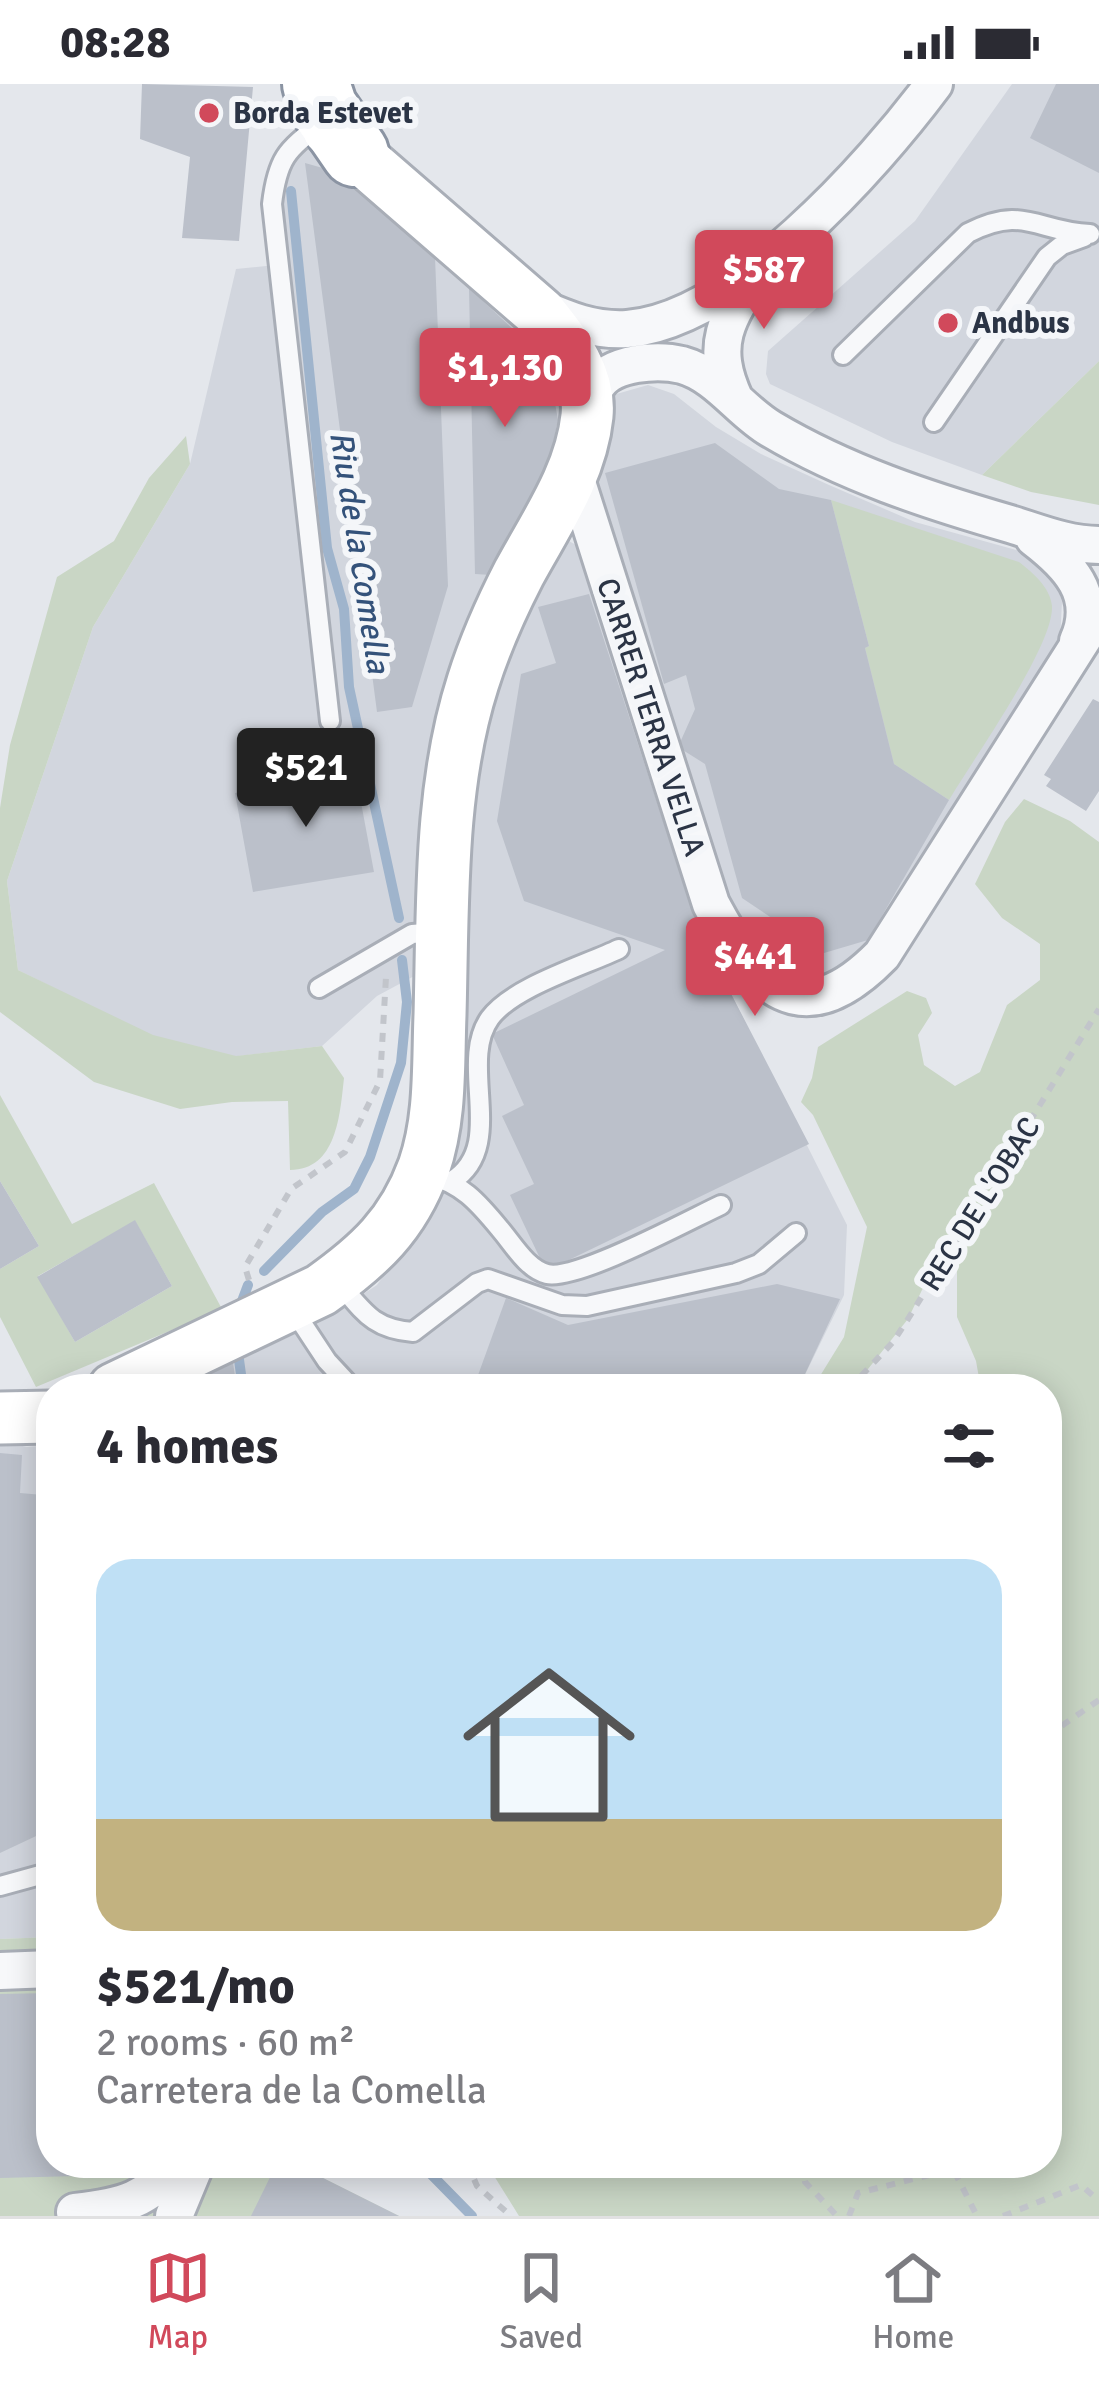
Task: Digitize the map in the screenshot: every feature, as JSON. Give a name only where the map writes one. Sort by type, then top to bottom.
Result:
[{"type":"main road","points":[[145,1374],[335,1280],[373,1252],[398,1217],[437,1177],[449,802],[472,686],[491,631],[574,473],[588,411],[586,388],[575,360],[549,324],[314,105]]},
{"type":"main road","points":[[0,1418],[36,1417]]},
{"type":"street","points":[[629,328],[696,306],[766,260],[889,145],[934,84]]},
{"type":"street","points":[[737,404],[722,370],[722,342],[728,321],[766,260]]},
{"type":"street","points":[[526,302],[595,328],[675,334],[691,341],[708,356],[737,404]]},
{"type":"street","points":[[588,411],[596,386],[609,374],[662,362],[704,374],[752,418],[832,462],[998,521],[1081,545],[1099,545]]},
{"type":"street","name":"CARRER TERRA VELLA","points":[[574,473],[711,904],[728,937],[779,992],[816,998],[838,992],[856,982],[882,955],[1073,651],[1090,599]]},
{"type":"street","points":[[998,521],[1063,561],[1090,599]]},
{"type":"street","points":[[0,1970],[36,1969]]},
{"type":"street","points":[[79,2215],[123,2206],[148,2194],[166,2178]]},
{"type":"street","points":[[174,2216],[190,2178]]},
{"type":"lane","points":[[314,105],[297,141],[276,169],[272,204],[330,722]]},
{"type":"lane","points":[[843,355],[968,233],[990,222],[1033,220],[1064,233],[1094,232]]},
{"type":"lane","points":[[934,422],[1047,257],[1094,232]]},
{"type":"lane","points":[[320,988],[412,934],[442,932]]},
{"type":"lane","points":[[437,1177],[467,1172],[478,1151],[481,1043],[487,1022],[506,1001],[619,949]]},
{"type":"lane","points":[[437,1177],[470,1192],[532,1267],[550,1275],[579,1271],[722,1205]]},
{"type":"lane","points":[[335,1280],[386,1330],[413,1332],[476,1283],[488,1280],[562,1305],[586,1306],[736,1273],[759,1264],[796,1233]]},
{"type":"lane","points":[[255,1321],[327,1361],[339,1374]]},
{"type":"lane","points":[[0,1886],[36,1876]]},
{"type":"path","points":[[255,1321],[245,1268],[291,1189],[345,1152],[380,1081],[388,948]]},
{"type":"path","name":"REC DE L'OBAC","points":[[863,1374],[908,1319],[1099,1009]]},
{"type":"path","points":[[1062,1726],[1099,1700]]},
{"type":"path","points":[[473,2178],[511,2216]]},
{"type":"path","points":[[805,2178],[837,2216]]},
{"type":"path","points":[[849,2216],[858,2193],[917,2178]]},
{"type":"path","points":[[958,2178],[977,2216]]},
{"type":"path","points":[[1003,2216],[1082,2185],[1099,2201]]},
{"type":"shaded area","name":"Andbus","points":[[1012,84],[1099,84],[1099,361],[982,475],[892,442],[770,384],[766,374],[768,351],[915,221]]},
{"type":"shaded area","points":[[297,141],[311,146],[532,334],[555,374],[565,409],[418,974],[377,996],[322,1046],[230,1057],[146,1034],[18,970],[7,881],[93,627],[190,464],[236,269],[276,265],[272,204]]},
{"type":"shaded area","points":[[648,385],[674,394],[761,454],[915,522],[1034,555],[1055,573],[1062,602],[1060,640],[868,940],[850,963],[831,976],[797,973],[773,963],[722,884],[598,499],[597,477],[613,395]]},
{"type":"shaded area","points":[[567,540],[578,546],[699,913],[722,959],[715,962],[847,1225],[844,1295],[805,1374],[211,1374],[322,1321],[377,1285],[429,1213],[473,783],[519,609]]},
{"type":"shaded area","points":[[0,1441],[36,1446],[36,1938],[0,1939]]},
{"type":"green space","points":[[1099,361],[1099,505],[1031,492],[982,475]]},
{"type":"green space","points":[[186,436],[190,464],[93,627],[7,881],[18,970],[153,1035],[236,1056],[322,1046],[344,1078],[333,1138],[318,1161],[306,1168],[290,1170],[288,1101],[180,1109],[94,1082],[0,1012],[0,808],[10,745],[57,577],[114,541],[149,478]]},
{"type":"green space","points":[[831,500],[1019,562],[1051,599],[1040,648],[949,800],[894,764]]},
{"type":"green space","points":[[1024,799],[1070,821],[1099,842],[1099,2216],[519,2216],[495,2178],[1062,2178],[1062,1374],[978,1374],[957,1317],[957,1266],[935,1263],[908,1319],[864,1374],[821,1374],[844,1337],[867,1227],[813,1115],[801,1102],[818,1047],[907,991],[926,998],[932,1013],[918,1035],[924,1065],[955,1086],[980,1072],[1007,1005],[1040,980],[1040,944],[1002,918],[975,884],[1005,822]]},
{"type":"green space","points":[[0,1095],[72,1224],[154,1183],[222,1309],[67,1374],[36,1374],[36,1387],[0,1317],[0,1269],[39,1246],[0,1181]],"holes":[[[135,1221],[172,1286],[75,1342],[38,1276]]]},
{"type":"green space","points":[[36,1938],[36,2178],[323,2178],[399,2216],[0,2216],[0,1939]]},
{"type":"building","points":[[142,84],[253,87],[239,241],[182,238],[190,157],[140,139]]},
{"type":"building","points":[[1056,84],[1099,84],[1099,173],[1030,138]]},
{"type":"building","points":[[305,163],[337,172],[435,257],[448,586],[412,707],[377,712]]},
{"type":"building","points":[[469,288],[529,344],[551,381],[558,420],[548,468],[491,575],[475,574]]},
{"type":"building","points":[[715,443],[779,489],[831,500],[894,764],[949,800],[868,940],[824,953],[742,898],[705,764],[678,747],[695,709],[686,675],[664,684],[605,473]]},
{"type":"building","points":[[589,594],[700,934],[809,1144],[546,1271],[510,1195],[534,1184],[502,1116],[524,1105],[492,1034],[665,950],[524,901],[497,821],[521,674],[556,663],[538,607]]},
{"type":"building","points":[[1093,699],[1099,702],[1099,791],[1086,811],[1046,786],[1051,779],[1044,775]]},
{"type":"building","points":[[351,749],[374,872],[253,892],[235,793],[335,775],[332,751]]},
{"type":"building","points":[[0,1181],[39,1246],[0,1269]]},
{"type":"building","points":[[135,1220],[172,1286],[75,1342],[37,1277]]},
{"type":"building","points":[[777,1284],[840,1299],[805,1374],[478,1374],[506,1298],[568,1325]]},
{"type":"building","points":[[233,1363],[235,1374],[210,1374]]},
{"type":"building","points":[[0,1453],[22,1455],[20,1493],[36,1494],[36,1836],[0,1853]]},
{"type":"building","points":[[36,1993],[36,2177],[0,2178],[0,1994]]},
{"type":"building","points":[[270,2178],[323,2178],[399,2216],[251,2216]]},
{"type":"waterway","name":"Riu de la Comella","points":[[291,191],[327,548],[344,609],[349,687],[399,918]]},
{"type":"waterway","name":"Riu de la Comella","points":[[264,1271],[322,1212],[354,1189],[370,1157],[401,1063],[407,1002],[402,960]]},
{"type":"waterway","name":"Riu de la Comella","points":[[239,1309],[248,1285]]},
{"type":"waterway","name":"Riu de la Comella","points":[[237,1345],[241,1374]]},
{"type":"waterway","name":"Riu de la Comella","points":[[435,2178],[472,2216]]},
{"type":"place","name":"Borda Estevet","points":[[209,113]]},
{"type":"place","name":"Andbus","points":[[948,323]]}]
